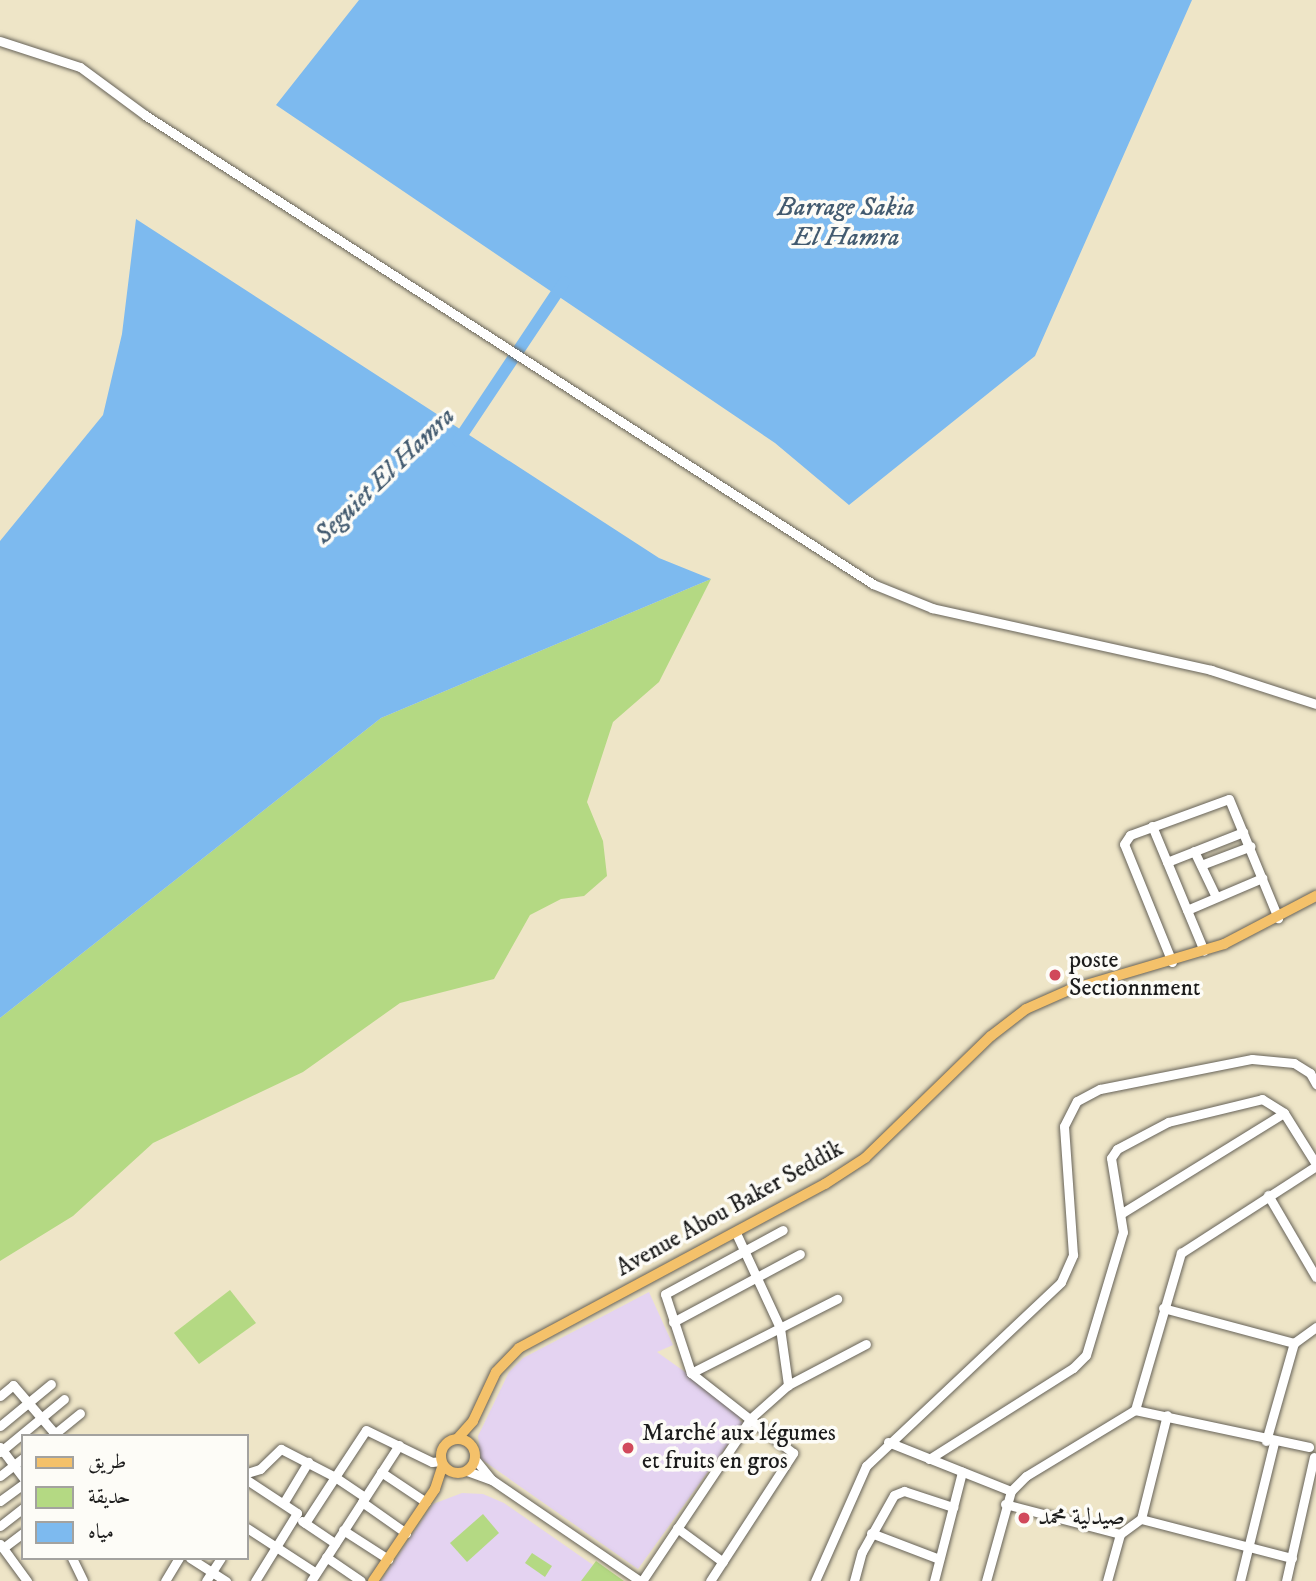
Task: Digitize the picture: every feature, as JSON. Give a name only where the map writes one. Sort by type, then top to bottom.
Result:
[{"type":"main road","name":"Avenue Abou Baker Seddik","points":[[442,1463],[444,1446],[457,1439],[473,1421],[496,1372],[519,1349],[736,1233],[865,1158],[991,1036],[1026,1009],[1091,983],[1204,951],[1278,918],[1316,896]]},
{"type":"main road","name":"Avenue Abou Baker Seddik","points":[[473,1421],[473,1453]]},
{"type":"main road","points":[[435,1489],[461,1472],[473,1453],[457,1439]]},
{"type":"main road","points":[[373,1581],[435,1489],[442,1463],[461,1472]]},
{"type":"street","points":[[0,41],[80,67],[145,115],[834,562],[873,584],[932,608],[1211,670],[1316,704]]},
{"type":"street","points":[[1171,962],[1124,844],[1130,835],[1226,798],[1251,846],[1278,918]]},
{"type":"street","points":[[1152,826],[1204,951]]},
{"type":"street","points":[[1167,862],[1243,832]]},
{"type":"street","points":[[1201,865],[1251,846]]},
{"type":"street","points":[[1194,851],[1216,897]]},
{"type":"street","points":[[1186,909],[1262,878]]},
{"type":"street","points":[[815,1581],[854,1486],[888,1443],[1061,1282],[1073,1255],[1064,1126],[1077,1101],[1100,1089],[1252,1059],[1294,1063],[1310,1073],[1316,1084]]},
{"type":"street","points":[[929,1459],[1082,1361],[1123,1232],[1111,1158],[1117,1149],[1168,1122],[1256,1098],[1284,1113],[1316,1165],[1188,1245],[1175,1264],[1135,1410]]},
{"type":"street","points":[[1122,1213],[1284,1113]]},
{"type":"street","points":[[1268,1195],[1316,1277]]},
{"type":"street","points":[[710,1581],[793,1453],[691,1373],[665,1299],[667,1290],[783,1230]]},
{"type":"street","points":[[736,1233],[780,1328],[788,1385]]},
{"type":"street","points":[[673,1322],[800,1254]]},
{"type":"street","points":[[691,1373],[838,1299]]},
{"type":"street","points":[[1163,1308],[1294,1343],[1315,1331]]},
{"type":"street","points":[[1240,1581],[1294,1343]]},
{"type":"street","points":[[461,1472],[492,1480],[641,1581],[751,1418],[788,1385],[866,1344]]},
{"type":"street","points":[[0,1426],[51,1384]]},
{"type":"street","points":[[0,1395],[13,1385],[53,1434]]},
{"type":"street","points":[[21,1475],[1,1450],[64,1399]]},
{"type":"street","points":[[986,1581],[1011,1490],[1026,1476],[1135,1410],[1167,1415],[1270,1442],[1312,1444],[1315,1457],[1286,1581]]},
{"type":"street","points":[[55,1434],[80,1413]]},
{"type":"street","points":[[1107,1581],[1120,1534],[1141,1519],[1167,1415]]},
{"type":"street","points":[[305,1523],[366,1430],[432,1462],[442,1463]]},
{"type":"street","points":[[888,1443],[1011,1490]]},
{"type":"street","points":[[248,1529],[313,1577],[399,1445]]},
{"type":"street","points":[[248,1473],[260,1469],[281,1449],[334,1477],[405,1533]]},
{"type":"street","points":[[473,1453],[492,1480]]},
{"type":"street","points":[[0,1476],[21,1460]]},
{"type":"street","points":[[284,1502],[308,1462]]},
{"type":"street","points":[[381,1472],[426,1502]]},
{"type":"street","points":[[934,1581],[962,1472]]},
{"type":"street","points":[[248,1481],[295,1509],[296,1517],[255,1581]]},
{"type":"street","points":[[0,1502],[21,1486]]},
{"type":"street","points":[[854,1581],[871,1533],[891,1499],[901,1491],[953,1507]]},
{"type":"street","points":[[1005,1504],[1120,1534]]},
{"type":"street","points":[[0,1527],[21,1510]]},
{"type":"street","points":[[296,1517],[335,1543]]},
{"type":"street","points":[[1141,1519],[1292,1558]]},
{"type":"street","points":[[677,1528],[723,1562]]},
{"type":"street","points":[[343,1530],[388,1559]]},
{"type":"street","points":[[871,1533],[939,1559]]},
{"type":"street","points":[[21,1534],[1,1546],[27,1581]]},
{"type":"street","points":[[326,1557],[361,1581]]},
{"type":"street","points":[[73,1560],[83,1581]]},
{"type":"street","points":[[165,1581],[178,1560]]},
{"type":"street","points":[[193,1560],[226,1581]]},
{"type":"street","points":[[206,1581],[220,1560]]},
{"type":"shaded area","name":"Marché aux légumes et fruits en gros","points":[[649,1292],[673,1345],[657,1352],[744,1414],[739,1420],[743,1423],[638,1569],[481,1459],[478,1436],[509,1372],[523,1358]]},
{"type":"shaded area","points":[[462,1493],[483,1494],[504,1503],[616,1581],[381,1581],[433,1504]]},
{"type":"green space","points":[[711,579],[659,682],[613,722],[587,802],[603,841],[607,876],[584,896],[561,899],[530,915],[494,979],[400,1003],[303,1072],[153,1143],[73,1216],[0,1261],[0,1018],[381,718]]},
{"type":"green space","points":[[230,1290],[256,1323],[199,1364],[174,1333]]},
{"type":"green space","points":[[483,1514],[499,1533],[467,1562],[450,1543]]},
{"type":"green space","points":[[532,1553],[552,1566],[545,1577],[525,1563]]},
{"type":"green space","points":[[596,1561],[624,1581],[581,1581]]},
{"type":"water","name":"Barrage Sakia El Hamra","points":[[359,0],[1192,0],[1035,356],[849,505],[775,443],[276,105]]},
{"type":"water","points":[[136,219],[659,558],[711,579],[381,718],[0,1018],[0,541],[103,415],[122,334]]},
{"type":"waterway","name":"Seguiet El Hamra","points":[[458,441],[564,282]]},
{"type":"place","name":"poste Sectionnment","points":[[1055,975]]},
{"type":"place","name":"Marché aux légumes et fruits en gros","points":[[628,1448]]},
{"type":"place","name":"صيدلية محمد","points":[[1024,1518]]}]
